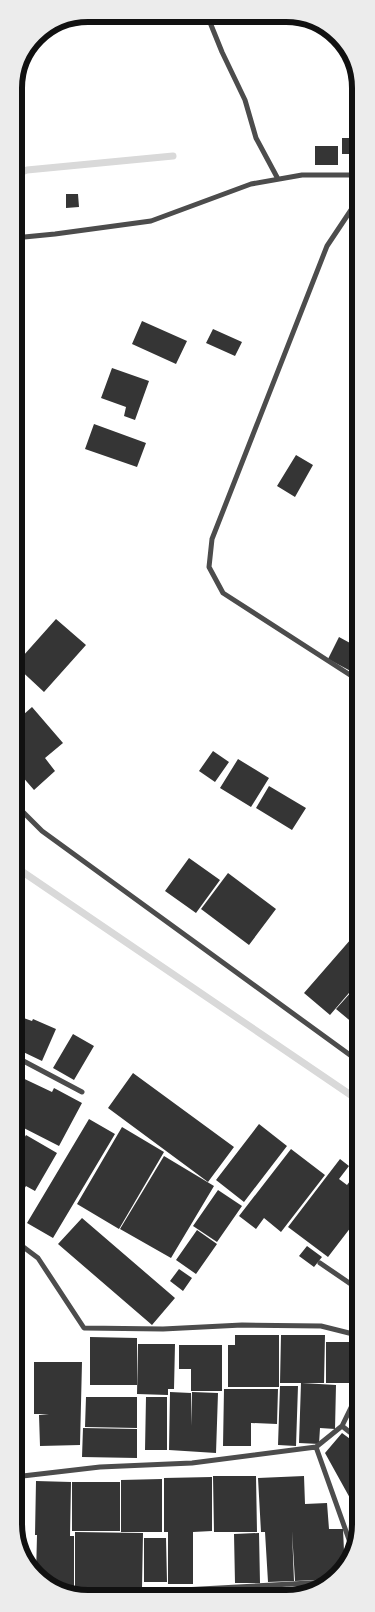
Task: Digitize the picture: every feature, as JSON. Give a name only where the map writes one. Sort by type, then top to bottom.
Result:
[{"type":"street","points":[[210,23],[245,100],[256,138],[278,179]]},
{"type":"street","points":[[23,237],[152,222],[251,184],[302,174],[352,174]]},
{"type":"street","points":[[352,208],[327,246],[212,539],[209,567],[223,593],[352,676]]},
{"type":"street","points":[[23,811],[42,831],[352,1056]]},
{"type":"street","points":[[23,1061],[82,1092]]},
{"type":"street","points":[[23,1247],[38,1258],[84,1328],[163,1329],[242,1325],[321,1326],[352,1334]]},
{"type":"street","points":[[320,1263],[352,1284]]},
{"type":"street","points":[[23,1476],[100,1467],[192,1463],[316,1446],[342,1426],[352,1405]]},
{"type":"street","points":[[342,1426],[352,1434]]},
{"type":"street","points":[[316,1446],[350,1542]]},
{"type":"street","points":[[182,1590],[317,1583]]},
{"type":"building","points":[[342,138],[352,138],[352,154],[342,154]]},
{"type":"building","points":[[315,146],[338,146],[338,165],[315,165]]},
{"type":"building","points":[[66,194],[78,194],[79,207],[66,208]]},
{"type":"building","points":[[142,321],[187,341],[176,364],[132,344]]},
{"type":"building","points":[[213,329],[242,342],[235,356],[206,343]]},
{"type":"building","points":[[112,368],[149,381],[135,420],[124,416],[126,407],[101,398]]},
{"type":"building","points":[[94,424],[146,443],[137,467],[85,449]]},
{"type":"building","points":[[296,455],[313,465],[295,497],[277,486]]},
{"type":"building","points":[[56,619],[86,645],[44,692],[23,672],[23,656]]},
{"type":"building","points":[[339,637],[352,644],[352,672],[328,659]]},
{"type":"building","points":[[32,707],[63,743],[45,758],[55,771],[34,790],[23,777],[23,715]]},
{"type":"building","points":[[213,751],[229,762],[215,782],[199,771]]},
{"type":"building","points":[[238,759],[269,778],[251,807],[220,788]]},
{"type":"building","points":[[269,786],[306,808],[292,830],[256,808]]},
{"type":"building","points":[[189,858],[220,880],[196,913],[165,891]]},
{"type":"building","points":[[228,873],[276,909],[249,945],[201,909]]},
{"type":"building","points":[[352,938],[352,989],[330,1015],[304,993]]},
{"type":"building","points":[[352,991],[352,1022],[336,1009]]},
{"type":"building","points":[[23,1018],[32,1021],[33,1019],[56,1029],[42,1061],[23,1052]]},
{"type":"building","points":[[73,1034],[94,1046],[74,1080],[53,1068]]},
{"type":"building","points":[[133,1073],[234,1147],[208,1182],[108,1108]]},
{"type":"building","points":[[23,1078],[52,1092],[54,1088],[82,1103],[59,1146],[23,1128]]},
{"type":"building","points":[[89,1119],[115,1134],[53,1238],[27,1223]]},
{"type":"building","points":[[259,1124],[287,1146],[244,1202],[216,1180]]},
{"type":"building","points":[[122,1127],[164,1152],[119,1229],[77,1204]]},
{"type":"building","points":[[26,1135],[57,1153],[35,1191],[26,1186],[23,1191],[23,1140]]},
{"type":"building","points":[[291,1149],[325,1175],[281,1232],[264,1218],[256,1229],[239,1216]]},
{"type":"building","points":[[164,1156],[214,1186],[171,1258],[120,1229]]},
{"type":"building","points":[[340,1159],[349,1166],[339,1179],[347,1185],[352,1179],[352,1226],[328,1257],[288,1227]]},
{"type":"building","points":[[218,1190],[242,1206],[217,1242],[193,1226]]},
{"type":"building","points":[[82,1218],[175,1298],[152,1325],[58,1244]]},
{"type":"building","points":[[197,1230],[217,1244],[196,1274],[176,1260]]},
{"type":"building","points":[[307,1246],[322,1257],[314,1267],[299,1256]]},
{"type":"building","points":[[179,1269],[192,1278],[183,1291],[170,1281]]},
{"type":"building","points":[[235,1335],[279,1335],[279,1387],[228,1387],[228,1345],[235,1345]]},
{"type":"building","points":[[281,1335],[325,1335],[324,1383],[302,1383],[336,1385],[335,1429],[320,1428],[319,1444],[299,1443],[301,1383],[280,1383]]},
{"type":"building","points":[[90,1337],[137,1338],[137,1385],[90,1385]]},
{"type":"building","points":[[326,1342],[352,1342],[352,1383],[326,1383]]},
{"type":"building","points":[[138,1344],[175,1344],[174,1389],[168,1389],[168,1395],[137,1394]]},
{"type":"building","points":[[179,1345],[222,1345],[222,1391],[191,1391],[191,1369],[179,1369]]},
{"type":"building","points":[[34,1362],[82,1362],[80,1445],[40,1446],[39,1415],[49,1414],[34,1414]]},
{"type":"building","points":[[280,1386],[298,1386],[296,1446],[278,1445]]},
{"type":"building","points":[[224,1389],[278,1389],[277,1424],[251,1423],[251,1446],[223,1446]]},
{"type":"building","points":[[170,1392],[191,1393],[191,1426],[192,1392],[218,1393],[216,1453],[169,1450]]},
{"type":"building","points":[[86,1397],[137,1397],[137,1428],[85,1427]]},
{"type":"building","points":[[146,1397],[167,1397],[167,1450],[145,1450]]},
{"type":"building","points":[[83,1428],[137,1429],[137,1458],[82,1457]]},
{"type":"building","points":[[342,1433],[352,1440],[352,1502],[325,1453]]},
{"type":"building","points":[[213,1476],[256,1476],[257,1532],[214,1532]]},
{"type":"building","points":[[304,1476],[305,1504],[327,1503],[329,1529],[343,1529],[344,1551],[346,1551],[333,1570],[321,1580],[295,1581],[292,1531],[294,1581],[268,1582],[265,1532],[261,1532],[258,1478]]},
{"type":"building","points":[[212,1477],[212,1531],[193,1532],[193,1584],[168,1584],[168,1532],[164,1532],[164,1478]]},
{"type":"building","points":[[162,1479],[162,1532],[121,1532],[121,1480]]},
{"type":"building","points":[[36,1481],[71,1482],[70,1536],[74,1536],[74,1587],[56,1581],[36,1564],[37,1535],[35,1535]]},
{"type":"building","points":[[72,1482],[120,1482],[120,1531],[72,1531]]},
{"type":"building","points":[[75,1532],[143,1533],[142,1588],[75,1588]]},
{"type":"building","points":[[259,1533],[260,1583],[235,1583],[234,1534]]},
{"type":"building","points":[[144,1538],[166,1538],[167,1582],[144,1582]]},
{"type":"waterway","points":[[23,172],[173,156]]},
{"type":"waterway","points":[[23,872],[352,1096]]}]
